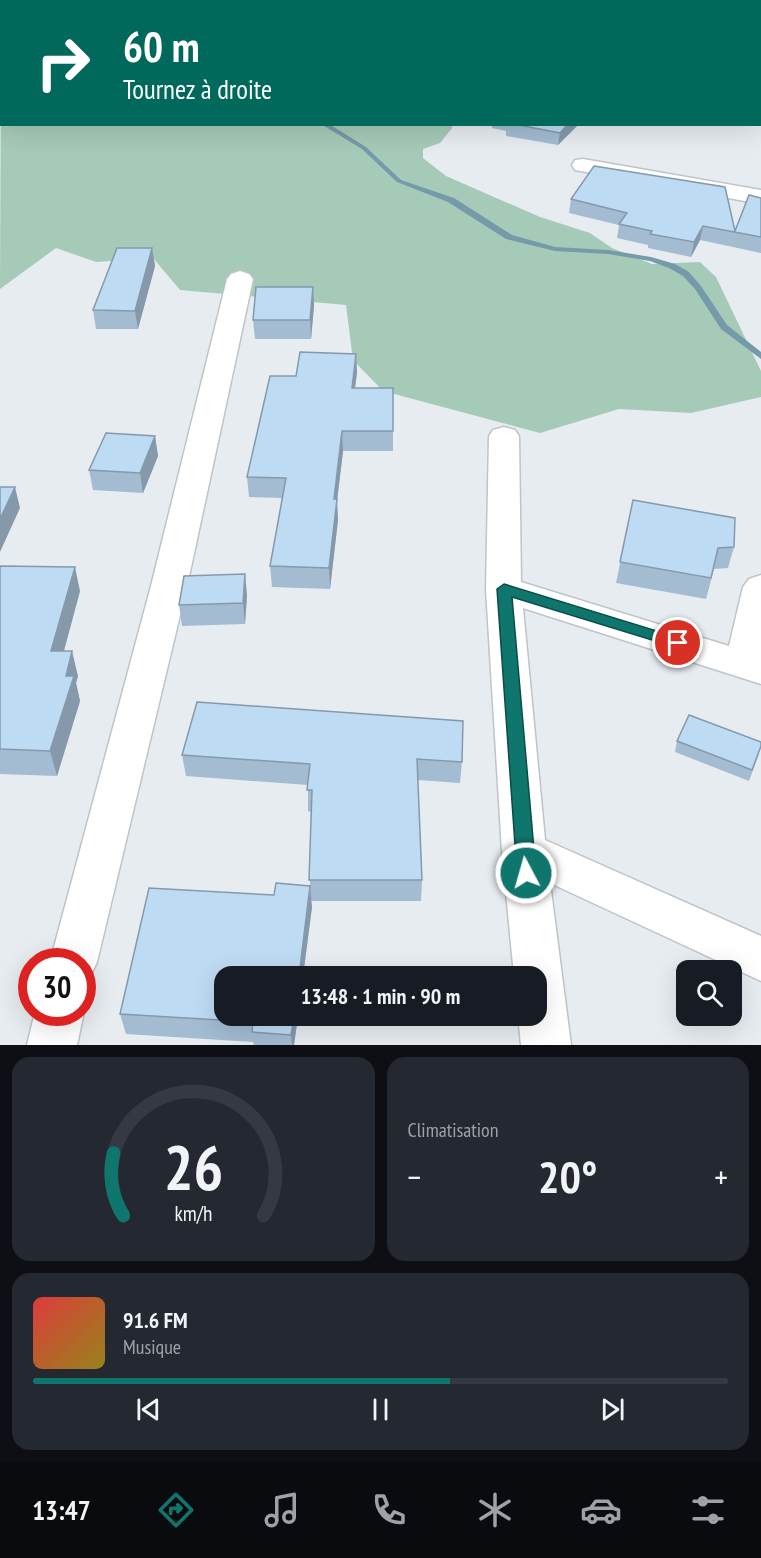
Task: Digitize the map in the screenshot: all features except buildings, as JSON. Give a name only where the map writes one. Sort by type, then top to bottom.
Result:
[{"type":"street","points":[[582,165],[761,197]]},
{"type":"street","points":[[77,948],[169,586],[240,279]]},
{"type":"street","points":[[504,436],[504,589],[524,851],[546,1045]]},
{"type":"street","points":[[504,589],[752,667],[761,587]]},
{"type":"street","points":[[524,851],[761,959]]},
{"type":"street","points":[[52,1045],[57,1026]]},
{"type":"green space","points":[[1,126],[450,126],[453,127],[440,143],[423,149],[423,158],[446,176],[540,217],[590,233],[612,248],[652,264],[700,262],[716,277],[761,371],[761,397],[691,413],[619,409],[540,433],[383,391],[353,360],[346,305],[180,290],[153,258],[96,262],[56,248],[0,289]]},
{"type":"waterway","points":[[327,126],[364,148],[399,181],[451,200],[509,237],[555,249],[608,252],[651,259],[672,266],[686,274],[698,288],[724,327],[761,356]]},
{"type":"route","points":[[526,873],[504,589],[678,643]]}]
